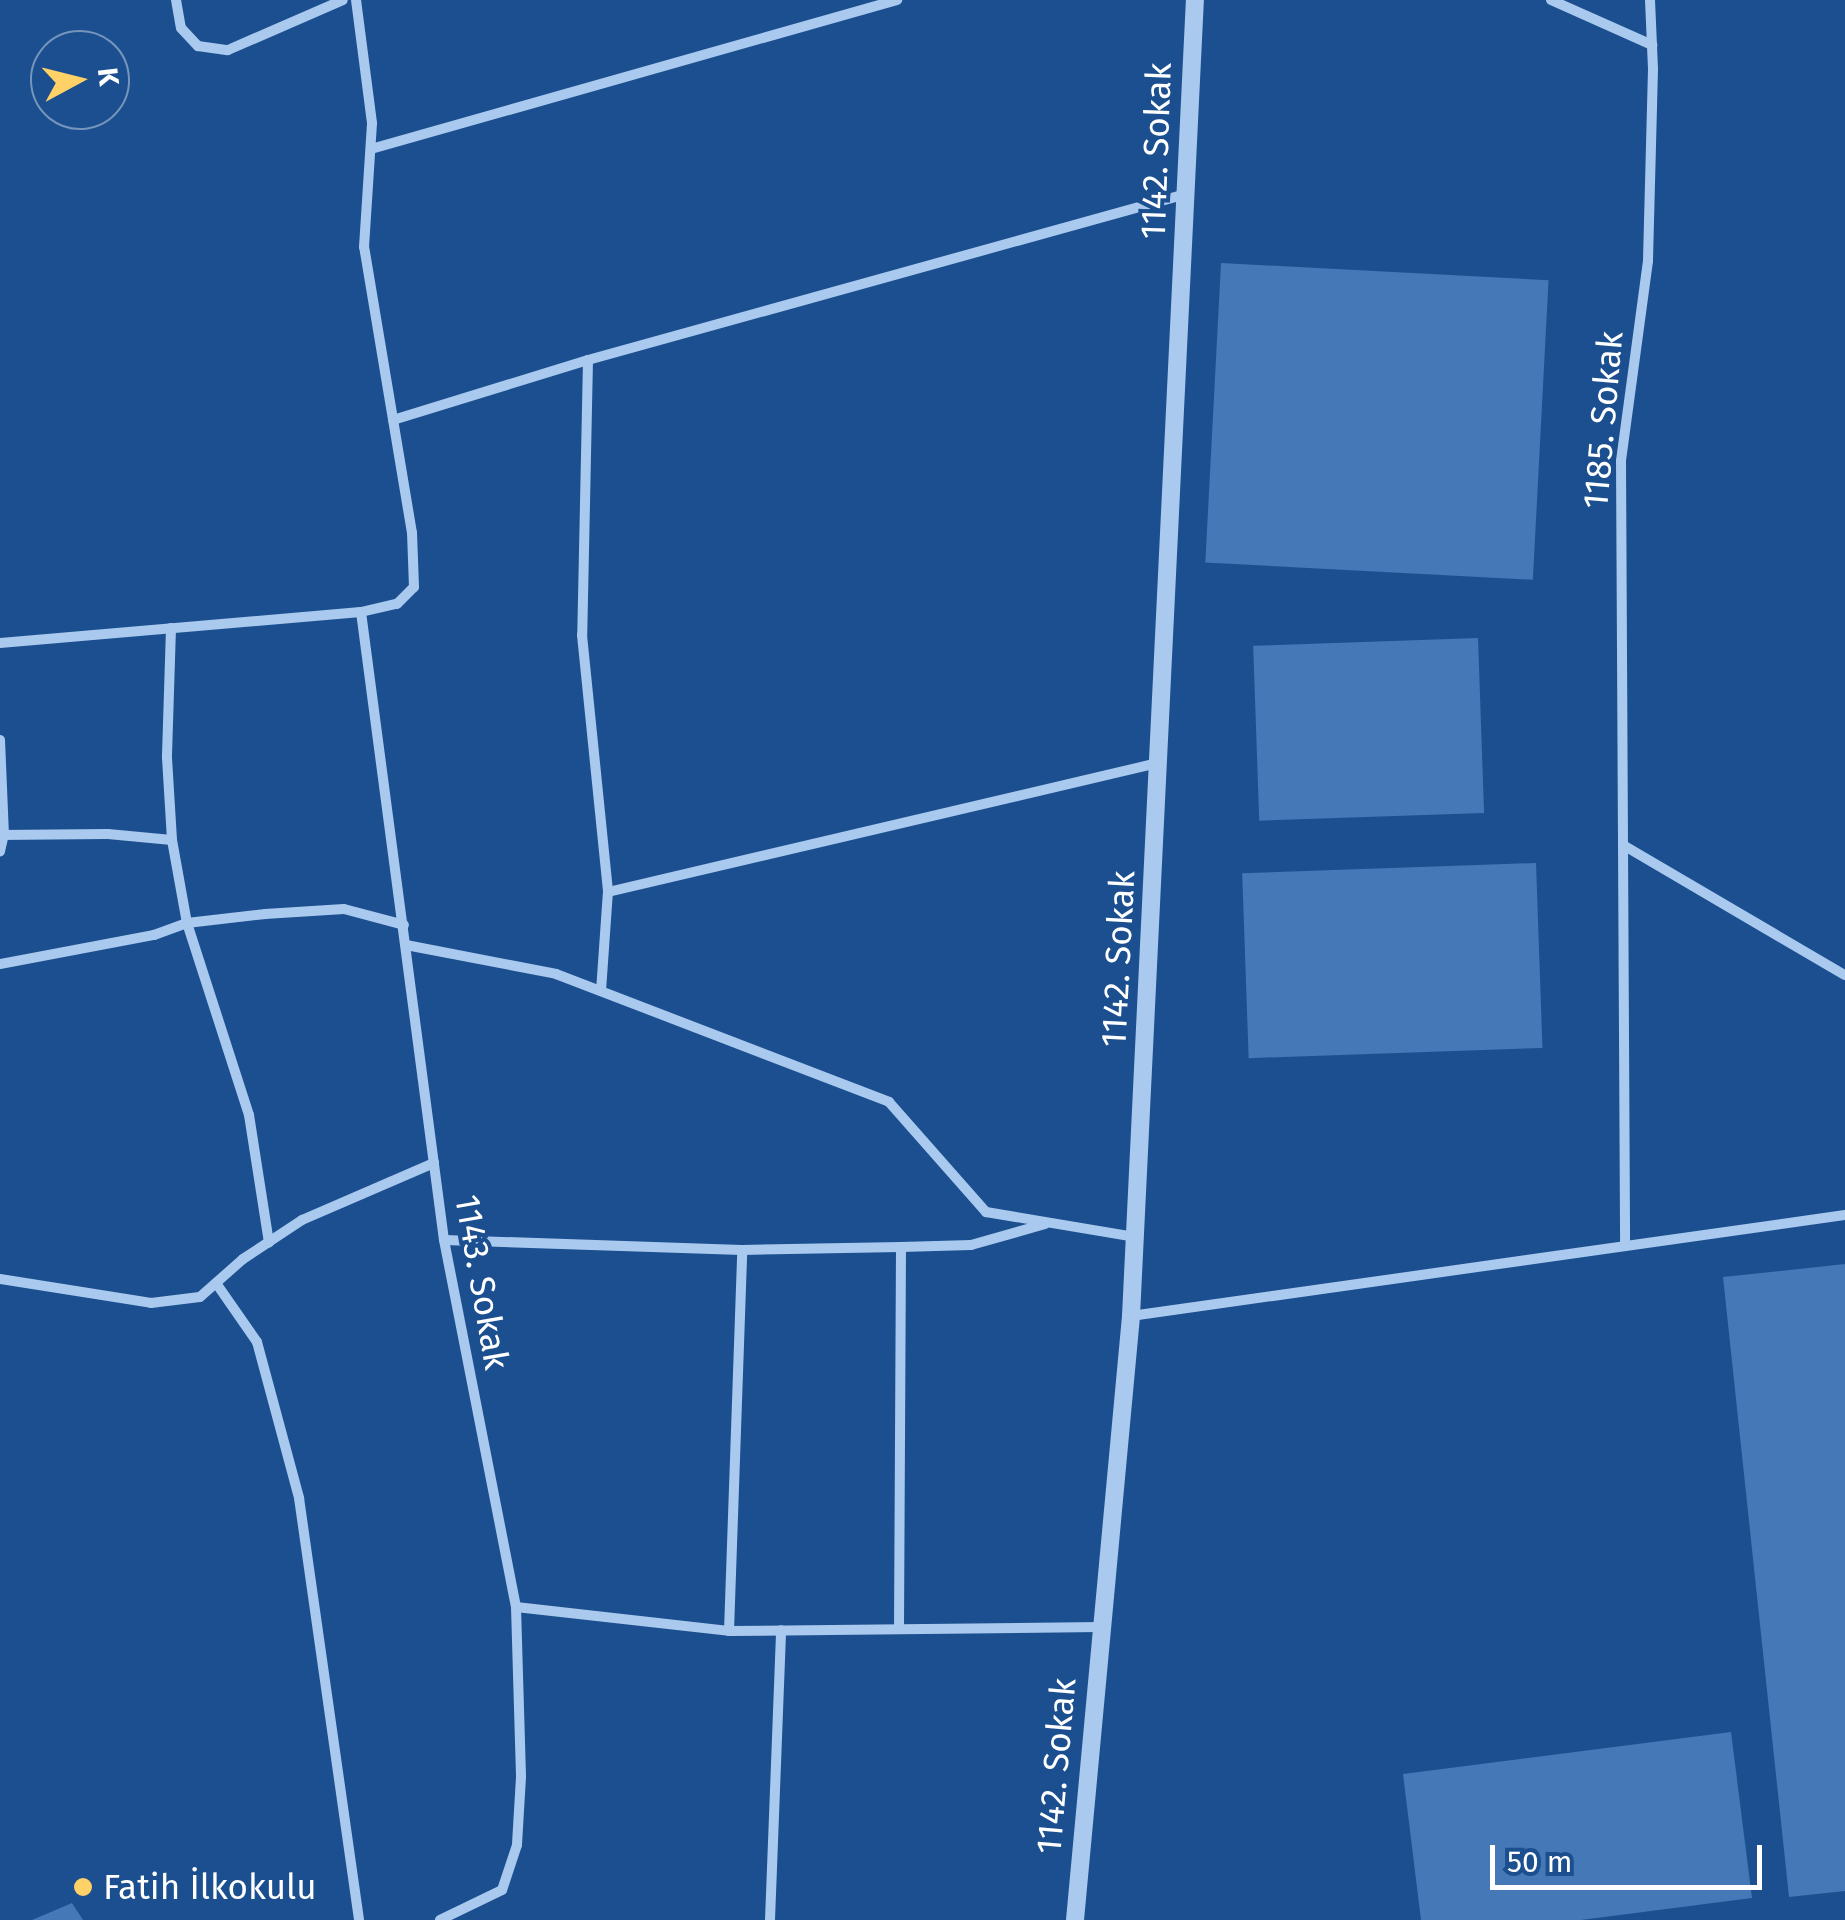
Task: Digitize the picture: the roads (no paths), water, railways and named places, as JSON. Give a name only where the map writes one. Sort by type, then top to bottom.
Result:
[{"type":"street","points":[[176,0],[181,28],[198,46],[228,50],[343,0]]},
{"type":"street","points":[[0,643],[360,612],[397,604],[414,587],[412,533],[364,247],[372,123],[356,0]]},
{"type":"street","points":[[370,149],[897,0]]},
{"type":"street","name":"1142. Sokak","points":[[1075,1920],[1136,1238],[1195,0]]},
{"type":"street","points":[[1551,0],[1652,45]]},
{"type":"street","name":"1185. Sokak","points":[[1625,1246],[1621,461],[1648,261],[1650,0]]},
{"type":"street","points":[[394,420],[588,360],[1187,194]]},
{"type":"street","points":[[588,360],[582,634],[608,892],[601,991]]},
{"type":"street","name":"1143. Sokak","points":[[360,612],[444,1240],[516,1607],[521,1777],[518,1845],[502,1890],[464,1916],[440,1920]]},
{"type":"street","points":[[171,628],[167,758],[172,840],[187,923],[248,1115],[269,1242]]},
{"type":"street","points":[[0,740],[0,852]]},
{"type":"street","points":[[608,892],[1161,763]]},
{"type":"street","points":[[2,834],[108,834],[172,840]]},
{"type":"street","points":[[1623,845],[1845,975]]},
{"type":"street","points":[[0,964],[154,935],[187,923],[344,910],[404,925]]},
{"type":"street","points":[[406,945],[556,974],[889,1102],[986,1212],[1136,1238]]},
{"type":"street","points":[[0,1278],[151,1303],[200,1297],[302,1220],[434,1163]]},
{"type":"street","points":[[1131,1316],[1845,1214]]},
{"type":"street","points":[[444,1240],[742,1250],[901,1247],[971,1245],[1049,1223]]},
{"type":"street","points":[[899,1629],[901,1247]]},
{"type":"street","points":[[729,1631],[742,1250]]},
{"type":"street","points":[[216,1283],[257,1342],[299,1498],[359,1920]]},
{"type":"street","points":[[516,1607],[729,1631],[1100,1627]]},
{"type":"street","points":[[770,1920],[781,1630]]},
{"type":"place","name":"Fatih İlkokulu","points":[[83,1887]]}]
